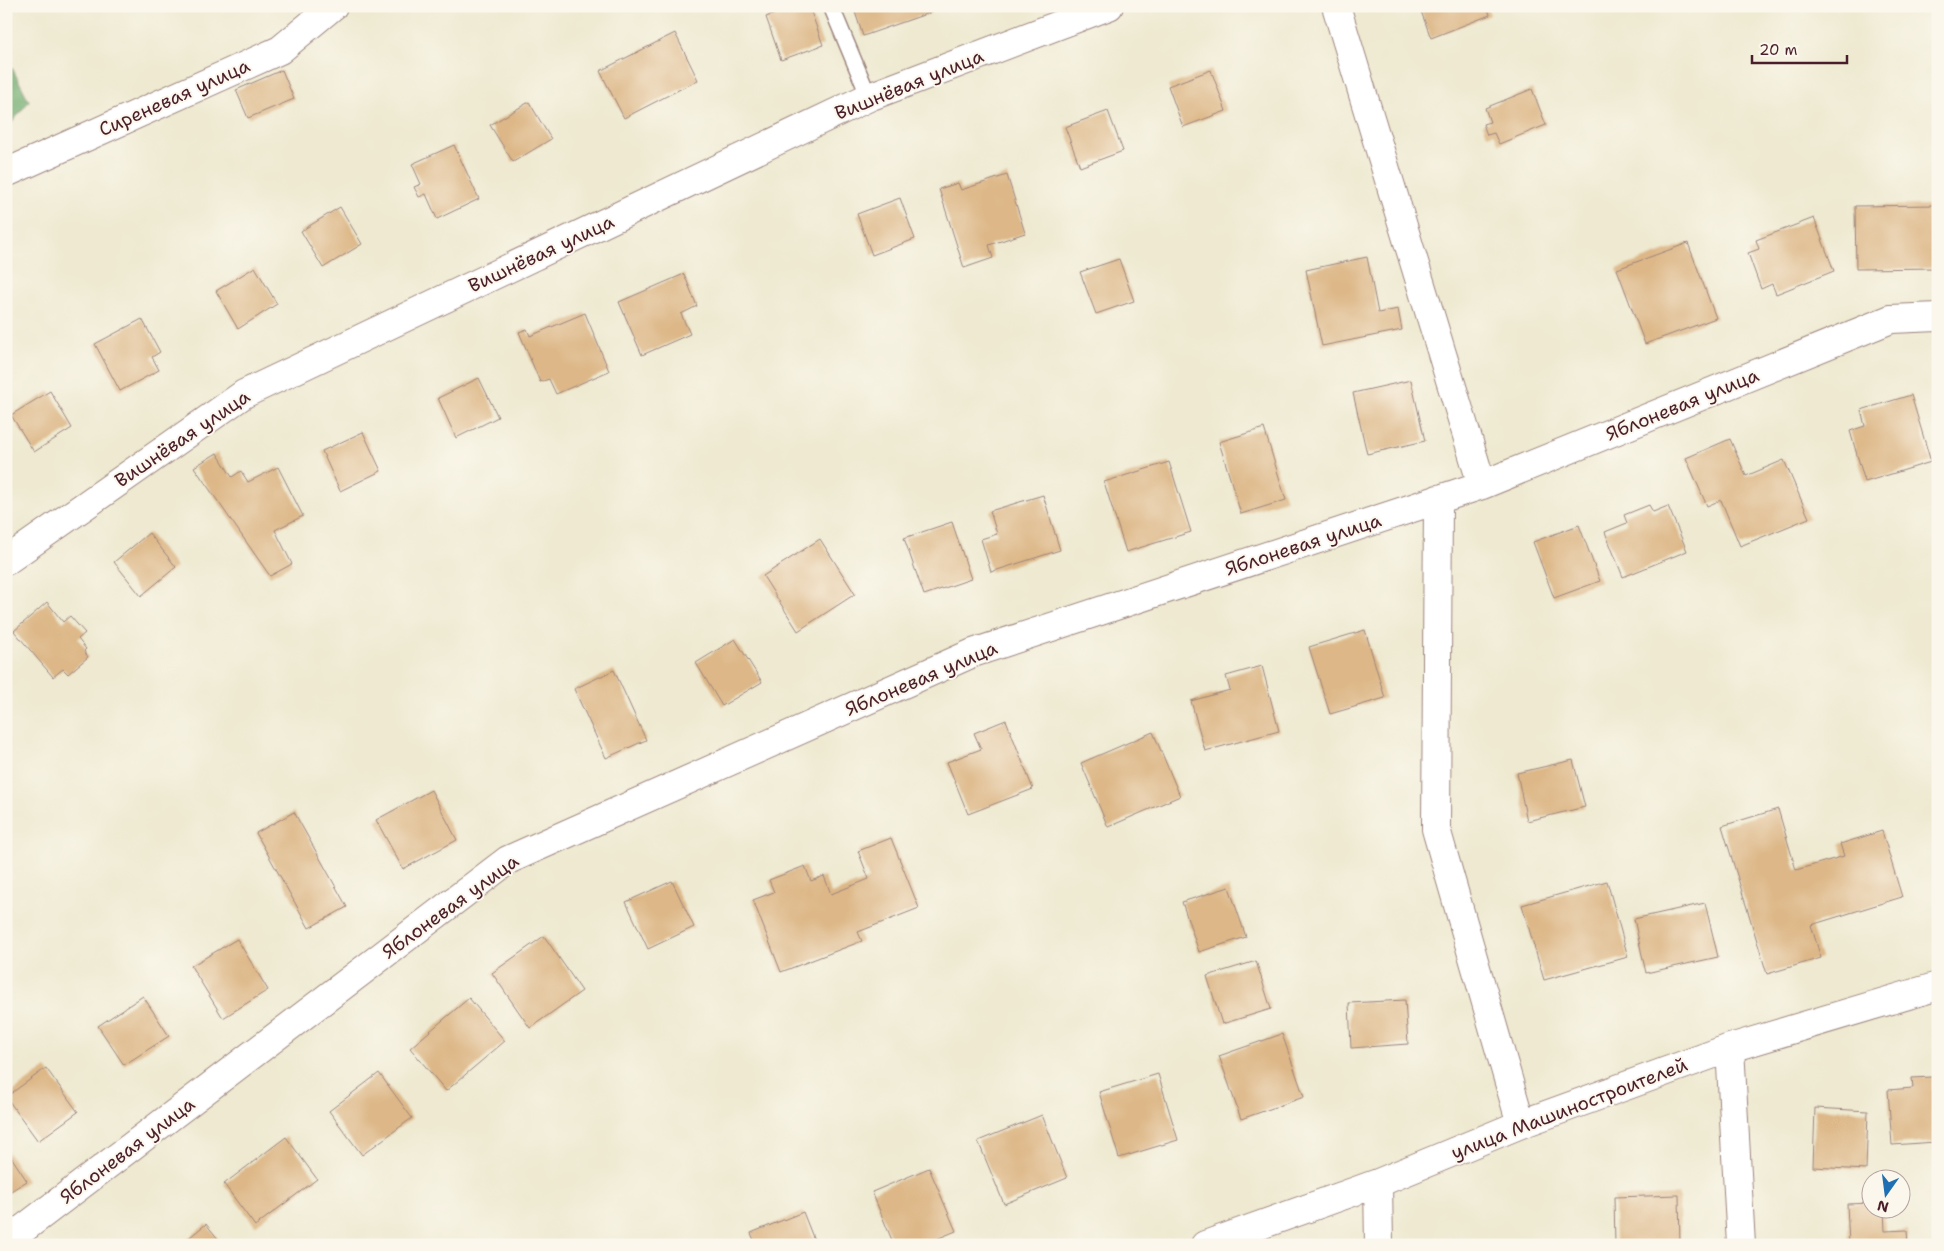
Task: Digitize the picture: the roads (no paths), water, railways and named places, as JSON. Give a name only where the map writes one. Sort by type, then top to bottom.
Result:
[{"type":"street","name":"Сиреневая улица","points":[[6,173],[280,50],[333,6]]},
{"type":"street","name":"Вишнёвая улица","points":[[6,561],[244,394],[869,97],[1110,6]]},
{"type":"street","points":[[1336,6],[1482,485]]},
{"type":"street","name":"Яблоневая улица","points":[[6,1242],[508,860],[973,653],[1482,485],[1891,320],[1938,317]]},
{"type":"street","points":[[1438,499],[1436,829],[1521,1124]]},
{"type":"street","name":"улица Машиностроителей","points":[[1205,1245],[1378,1183],[1521,1124],[1730,1048],[1938,986]]},
{"type":"street","points":[[1730,1048],[1741,1245]]},
{"type":"street","points":[[1378,1183],[1379,1245]]},
{"type":"lane","points":[[830,6],[869,97]]}]
